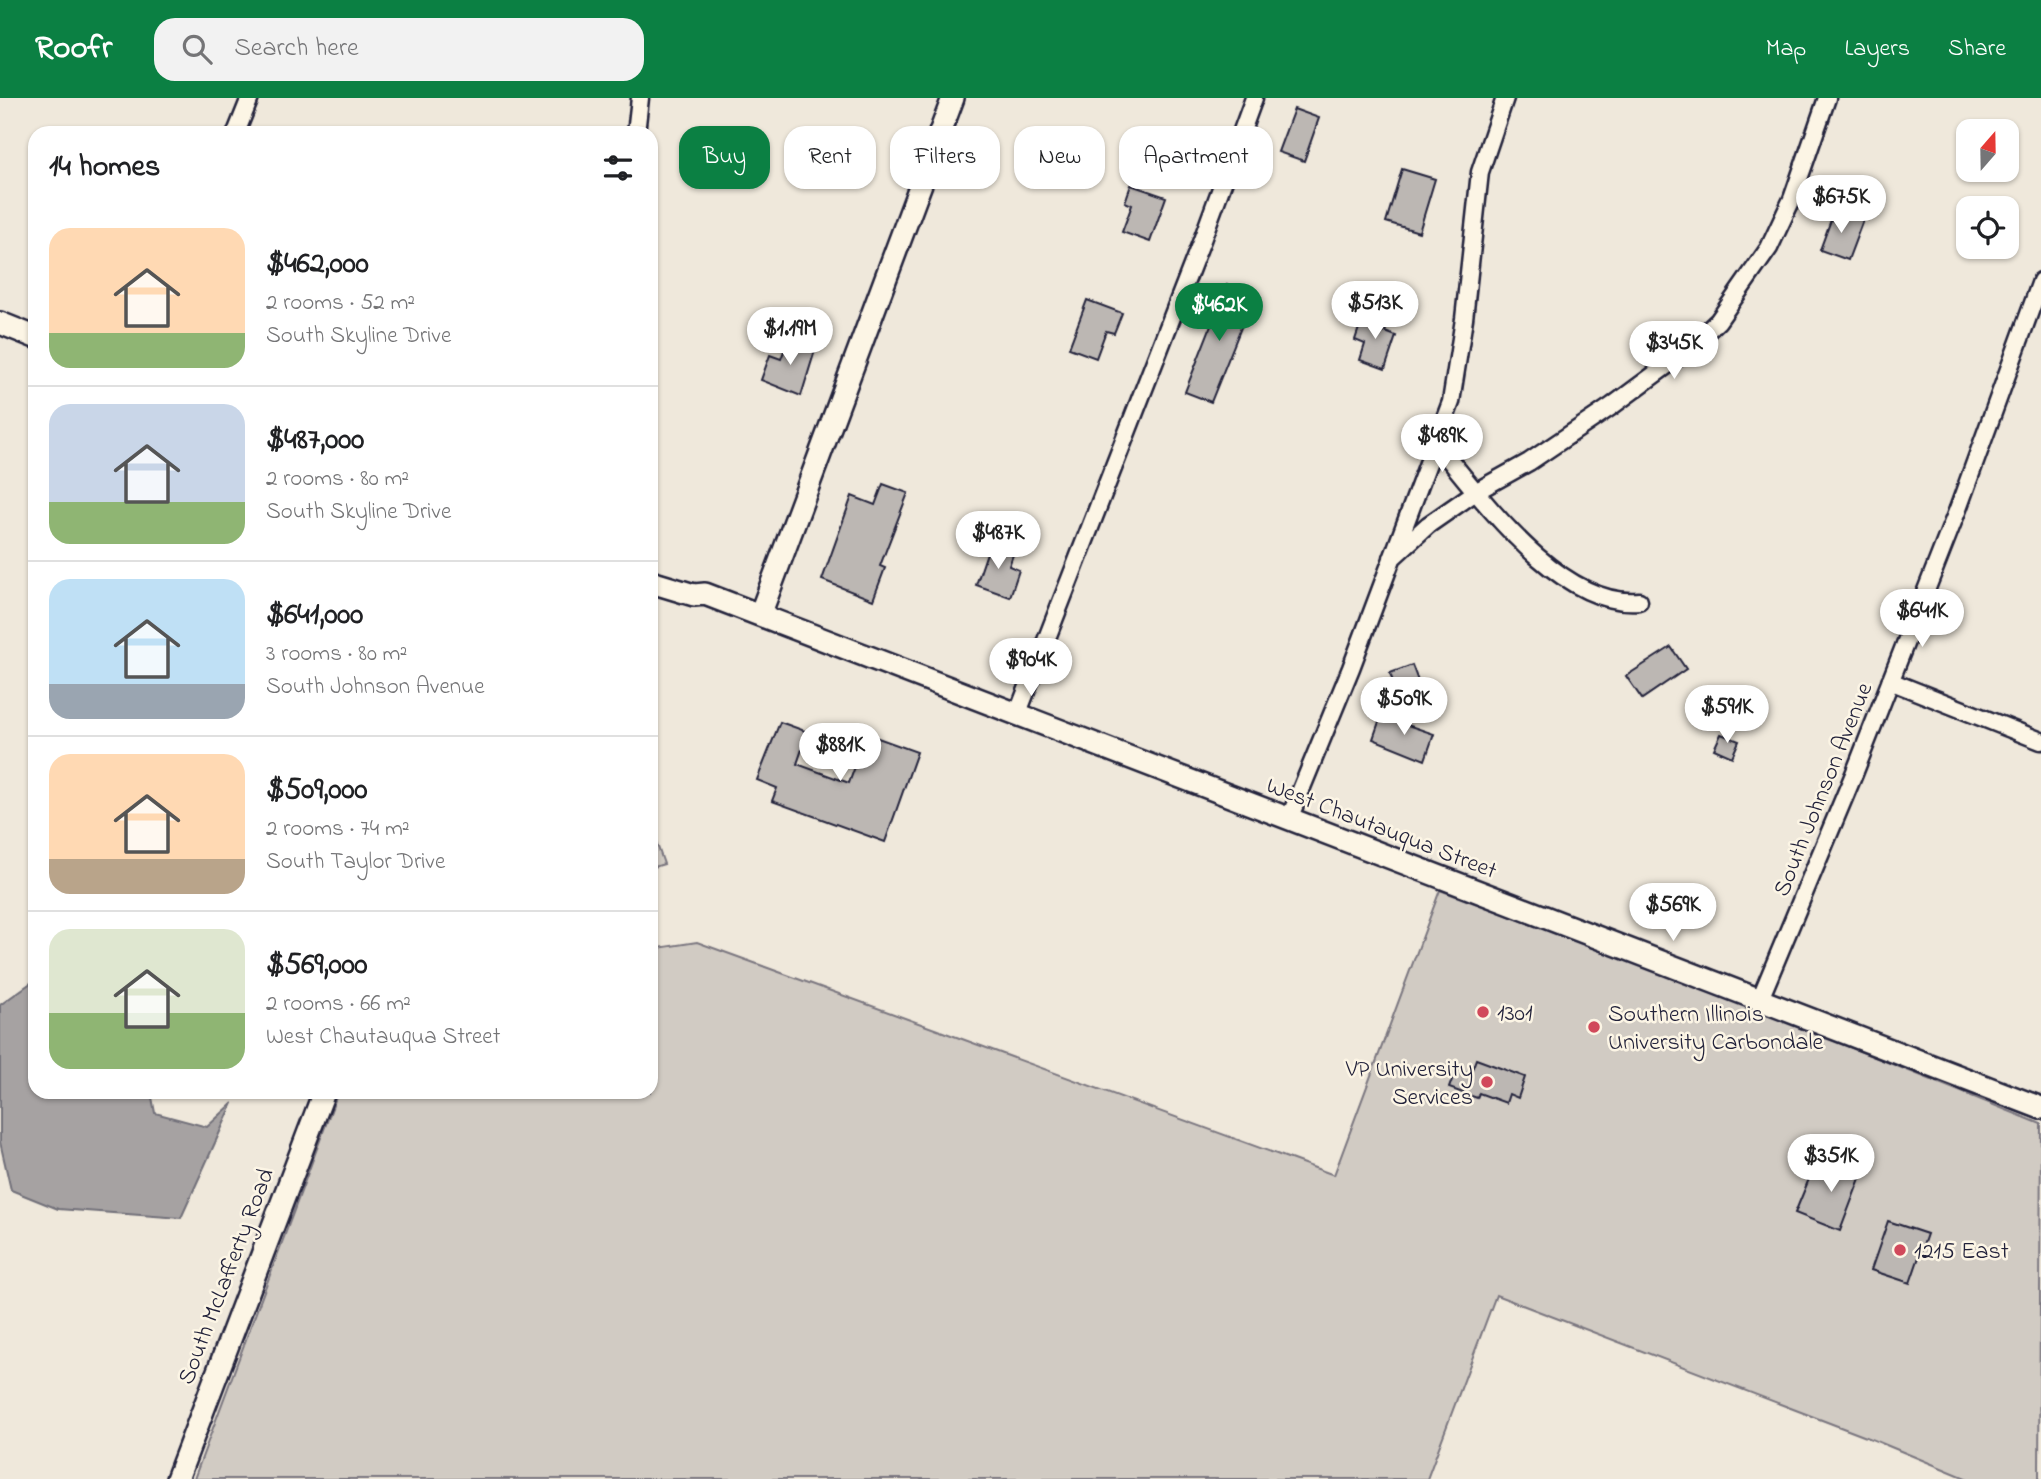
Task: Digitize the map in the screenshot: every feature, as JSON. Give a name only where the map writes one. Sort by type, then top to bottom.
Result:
[{"type":"street","points":[[239,126],[250,98]]},
{"type":"street","points":[[637,126],[640,98]]},
{"type":"street","points":[[760,615],[953,98]]},
{"type":"street","points":[[1017,715],[1254,98]]},
{"type":"street","points":[[1289,819],[1348,676],[1451,402],[1464,319],[1480,172],[1505,98]]},
{"type":"street","points":[[1391,560],[1428,525],[1477,491],[1529,462],[1612,407],[1685,352],[1718,321],[1769,248],[1791,199],[1828,98]]},
{"type":"street","name":"South Johnson Avenue","points":[[1760,999],[2034,324],[2041,281]]},
{"type":"street","points":[[0,323],[28,334]]},
{"type":"street","points":[[1435,442],[1540,558],[1575,585],[1621,603],[1639,601]]},
{"type":"street","name":"West Chautauqua Street","points":[[658,572],[696,585],[705,594],[1017,715],[2041,1108]]},
{"type":"street","name":"West Chautauqua Street","points":[[658,584],[694,595],[705,594]]},
{"type":"street","points":[[1890,681],[2041,741]]},
{"type":"street","name":"South McLafferty Road","points":[[177,1479],[321,1099]]},
{"type":"shaded area","points":[[658,847],[664,864],[658,866]]},
{"type":"shaded area","name":"Southern Illinois University Carbondale","points":[[1440,890],[1755,1009],[2041,1124],[2039,1479],[1968,1479],[1874,1440],[1496,1295],[1427,1479],[194,1479],[335,1099],[658,1099],[658,948],[697,942],[1334,1175]]},
{"type":"shaded area","points":[[28,985],[28,1099],[152,1099],[155,1113],[207,1127],[233,1103],[181,1218],[58,1209],[11,1190],[0,1142],[0,1005]]},
{"type":"building","points":[[1294,109],[1319,118],[1304,161],[1278,152]]},
{"type":"building","points":[[1402,169],[1435,179],[1419,232],[1386,222]]},
{"type":"building","points":[[1130,189],[1143,189],[1166,197],[1150,242],[1122,232],[1132,205],[1125,202]]},
{"type":"building","points":[[1835,209],[1863,220],[1848,260],[1820,250]]},
{"type":"building","points":[[1227,285],[1254,295],[1211,402],[1185,392]]},
{"type":"building","points":[[1087,300],[1122,313],[1114,333],[1106,331],[1096,358],[1069,348]]},
{"type":"building","points":[[1364,313],[1389,322],[1385,332],[1396,336],[1385,369],[1360,360],[1365,344],[1355,340]]},
{"type":"building","points":[[789,337],[816,347],[801,396],[761,380],[770,355],[781,359]]},
{"type":"building","points":[[883,484],[908,493],[880,566],[885,568],[873,600],[822,580],[852,496],[875,505]]},
{"type":"building","points":[[990,544],[1014,552],[1009,566],[1019,570],[1010,597],[976,585]]},
{"type":"building","points":[[1671,647],[1686,669],[1642,699],[1626,676]]},
{"type":"building","points":[[1412,665],[1421,689],[1398,697],[1390,673]]},
{"type":"building","points":[[1381,716],[1434,734],[1425,760],[1373,739]]},
{"type":"building","points":[[780,722],[808,732],[797,764],[849,783],[867,734],[917,752],[885,842],[772,801],[777,788],[757,780]]},
{"type":"building","points":[[1721,734],[1739,741],[1732,757],[1714,749]]},
{"type":"building","name":"VP University Services","points":[[1476,1059],[1525,1077],[1518,1098],[1509,1094],[1506,1103],[1479,1093],[1477,1098],[1449,1088],[1456,1069],[1470,1075]]},
{"type":"building","points":[[1839,1155],[1865,1165],[1840,1231],[1795,1213],[1813,1169],[1831,1176]]},
{"type":"building","name":"1215 East","points":[[1888,1221],[1927,1234],[1910,1283],[1871,1270]]},
{"type":"place","name":"1301","points":[[1483,1012]]},
{"type":"place","name":"Southern Illinois University Carbondale","points":[[1594,1027]]},
{"type":"place","name":"VP University Services","points":[[1487,1082]]},
{"type":"place","name":"1215 East","points":[[1900,1250]]}]
